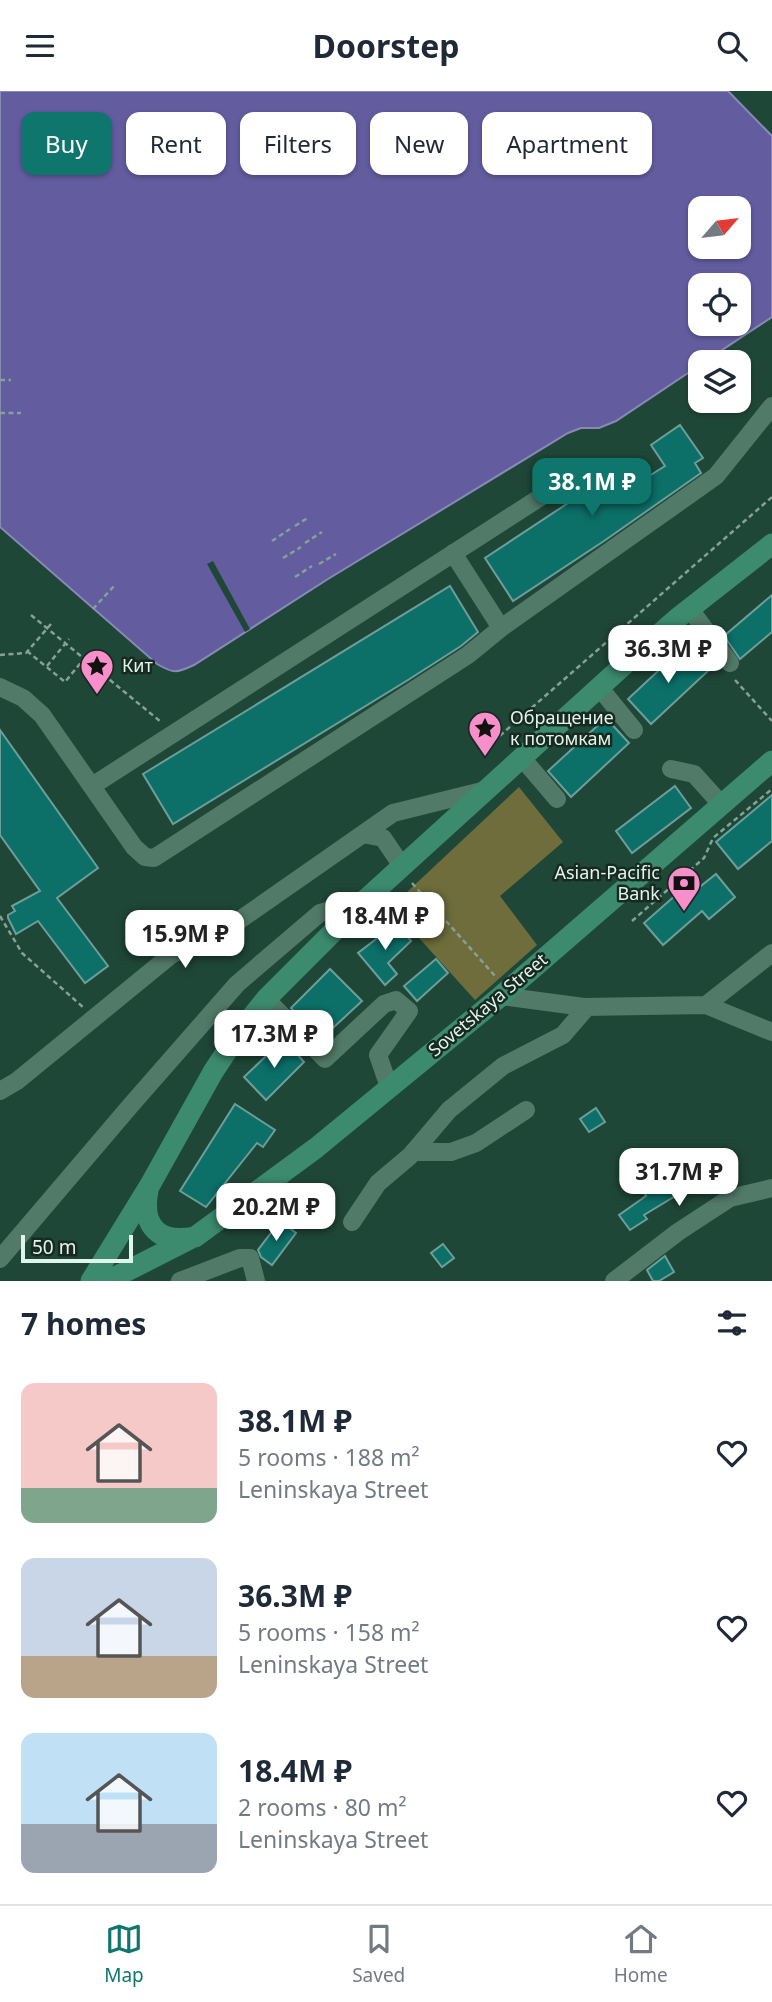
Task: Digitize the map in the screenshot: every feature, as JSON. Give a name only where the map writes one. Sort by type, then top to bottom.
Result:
[{"type":"main road","points":[[91,1281],[150,1185],[213,1072],[266,999],[364,901],[405,872],[486,790],[599,687],[690,608],[771,546]]},
{"type":"main road","name":"Sovetskaya Street","points":[[107,1281],[195,1237],[316,1147],[389,1087],[500,988],[772,761]]},
{"type":"main road","points":[[150,1185],[146,1203],[147,1218],[153,1227],[161,1235],[171,1238],[180,1240],[195,1237]]},
{"type":"street","points":[[0,687],[15,693],[36,709],[136,850],[145,857],[154,858],[468,655],[501,628],[716,476],[772,407]]},
{"type":"street","points":[[92,786],[578,473]]},
{"type":"street","points":[[453,553],[501,628]]},
{"type":"street","points":[[690,608],[730,663]]},
{"type":"street","points":[[599,687],[634,730]]},
{"type":"street","points":[[522,758],[557,799]]},
{"type":"street","points":[[671,769],[694,774],[721,804]]},
{"type":"street","points":[[0,1091],[17,1081],[171,955],[234,924],[393,813],[486,790]]},
{"type":"street","points":[[363,834],[383,838],[405,872]]},
{"type":"street","points":[[0,1259],[237,984],[320,913],[364,901]]},
{"type":"street","points":[[706,1005],[772,953]]},
{"type":"street","points":[[500,988],[587,1007],[706,1005],[772,1032]]},
{"type":"street","points":[[266,999],[325,1059],[384,1004],[396,1000],[409,1011],[379,1055],[389,1087]]},
{"type":"street","points":[[352,1222],[378,1183],[413,1152],[449,1110],[503,1066],[562,1035],[587,1007]]},
{"type":"street","points":[[413,1152],[451,1152],[476,1143],[526,1110]]},
{"type":"street","points":[[614,1281],[730,1198],[772,1188]]},
{"type":"street","points":[[180,1281],[240,1258],[250,1258],[257,1281]]},
{"type":"path","points":[[0,380],[11,380]]},
{"type":"path","points":[[0,412],[21,413]]},
{"type":"path","points":[[487,747],[772,497]]},
{"type":"path","points":[[295,526],[309,517]]},
{"type":"path","points":[[272,541],[290,529]]},
{"type":"path","points":[[306,543],[322,532]]},
{"type":"path","points":[[283,558],[301,547]]},
{"type":"path","points":[[319,564],[336,554]]},
{"type":"path","points":[[295,577],[312,566]]},
{"type":"path","points":[[93,609],[114,586]]},
{"type":"path","points":[[32,615],[175,733]]},
{"type":"path","points":[[0,655],[27,651],[51,624]]},
{"type":"path","points":[[46,667],[69,639]]},
{"type":"path","points":[[27,651],[65,682],[88,654]]},
{"type":"path","points":[[632,921],[704,858],[713,838],[772,789]]},
{"type":"path","points":[[405,872],[500,988]]},
{"type":"path","points":[[0,916],[22,953],[93,1017]]},
{"type":"shaded area","points":[[0,91],[728,91],[772,136],[772,317],[751,331],[751,273],[688,273],[688,336],[743,336],[722,350],[688,350],[688,373],[616,421],[599,428],[581,428],[568,433],[328,579],[194,665],[176,671],[157,664],[0,527]]},
{"type":"shaded area","points":[[519,787],[563,842],[500,896],[537,945],[475,1000],[391,907]]},
{"type":"pier","points":[[213,561],[250,629],[245,632],[207,564]]},
{"type":"building","points":[[680,425],[703,458],[695,463],[701,473],[513,601],[485,558],[618,470],[630,488],[665,466],[651,445]]},
{"type":"building","points":[[450,586],[478,632],[408,680],[173,824],[143,774]]},
{"type":"building","points":[[772,595],[772,632],[740,659],[724,636]]},
{"type":"building","points":[[686,645],[709,670],[651,724],[628,699]]},
{"type":"building","points":[[606,718],[629,743],[571,797],[548,771]]},
{"type":"building","points":[[0,730],[98,868],[57,898],[108,966],[85,983],[38,921],[16,934],[8,918],[8,915],[15,911],[12,906],[40,891],[0,835]]},
{"type":"building","points":[[675,786],[691,808],[632,853],[616,831]]},
{"type":"building","points":[[772,795],[772,841],[738,869],[716,842]]},
{"type":"building","points":[[716,874],[735,897],[709,919],[702,911],[663,945],[644,923],[686,886],[692,893]]},
{"type":"building","points":[[397,923],[411,941],[388,963],[397,974],[385,985],[358,953]]},
{"type":"building","points":[[436,959],[448,973],[417,1001],[404,986]]},
{"type":"building","points":[[330,969],[362,1001],[321,1039],[291,1008]]},
{"type":"building","points":[[284,1039],[304,1062],[266,1100],[244,1077]]},
{"type":"building","points":[[235,1104],[275,1130],[263,1147],[257,1143],[206,1207],[180,1191]]},
{"type":"building","points":[[596,1108],[605,1122],[589,1132],[580,1119]]},
{"type":"building","points":[[668,1180],[677,1195],[644,1215],[647,1219],[630,1230],[619,1215]]},
{"type":"building","points":[[280,1221],[296,1233],[272,1265],[261,1257],[258,1250]]},
{"type":"building","points":[[443,1244],[454,1258],[442,1267],[431,1253]]},
{"type":"building","points":[[665,1256],[674,1272],[659,1281],[653,1281],[647,1270]]},
{"type":"place","name":"Кит","points":[[97,696]]},
{"type":"place","name":"Обращение к потомкам","points":[[485,758]]},
{"type":"place","name":"Asian-Pacific Bank","points":[[684,913]]}]
